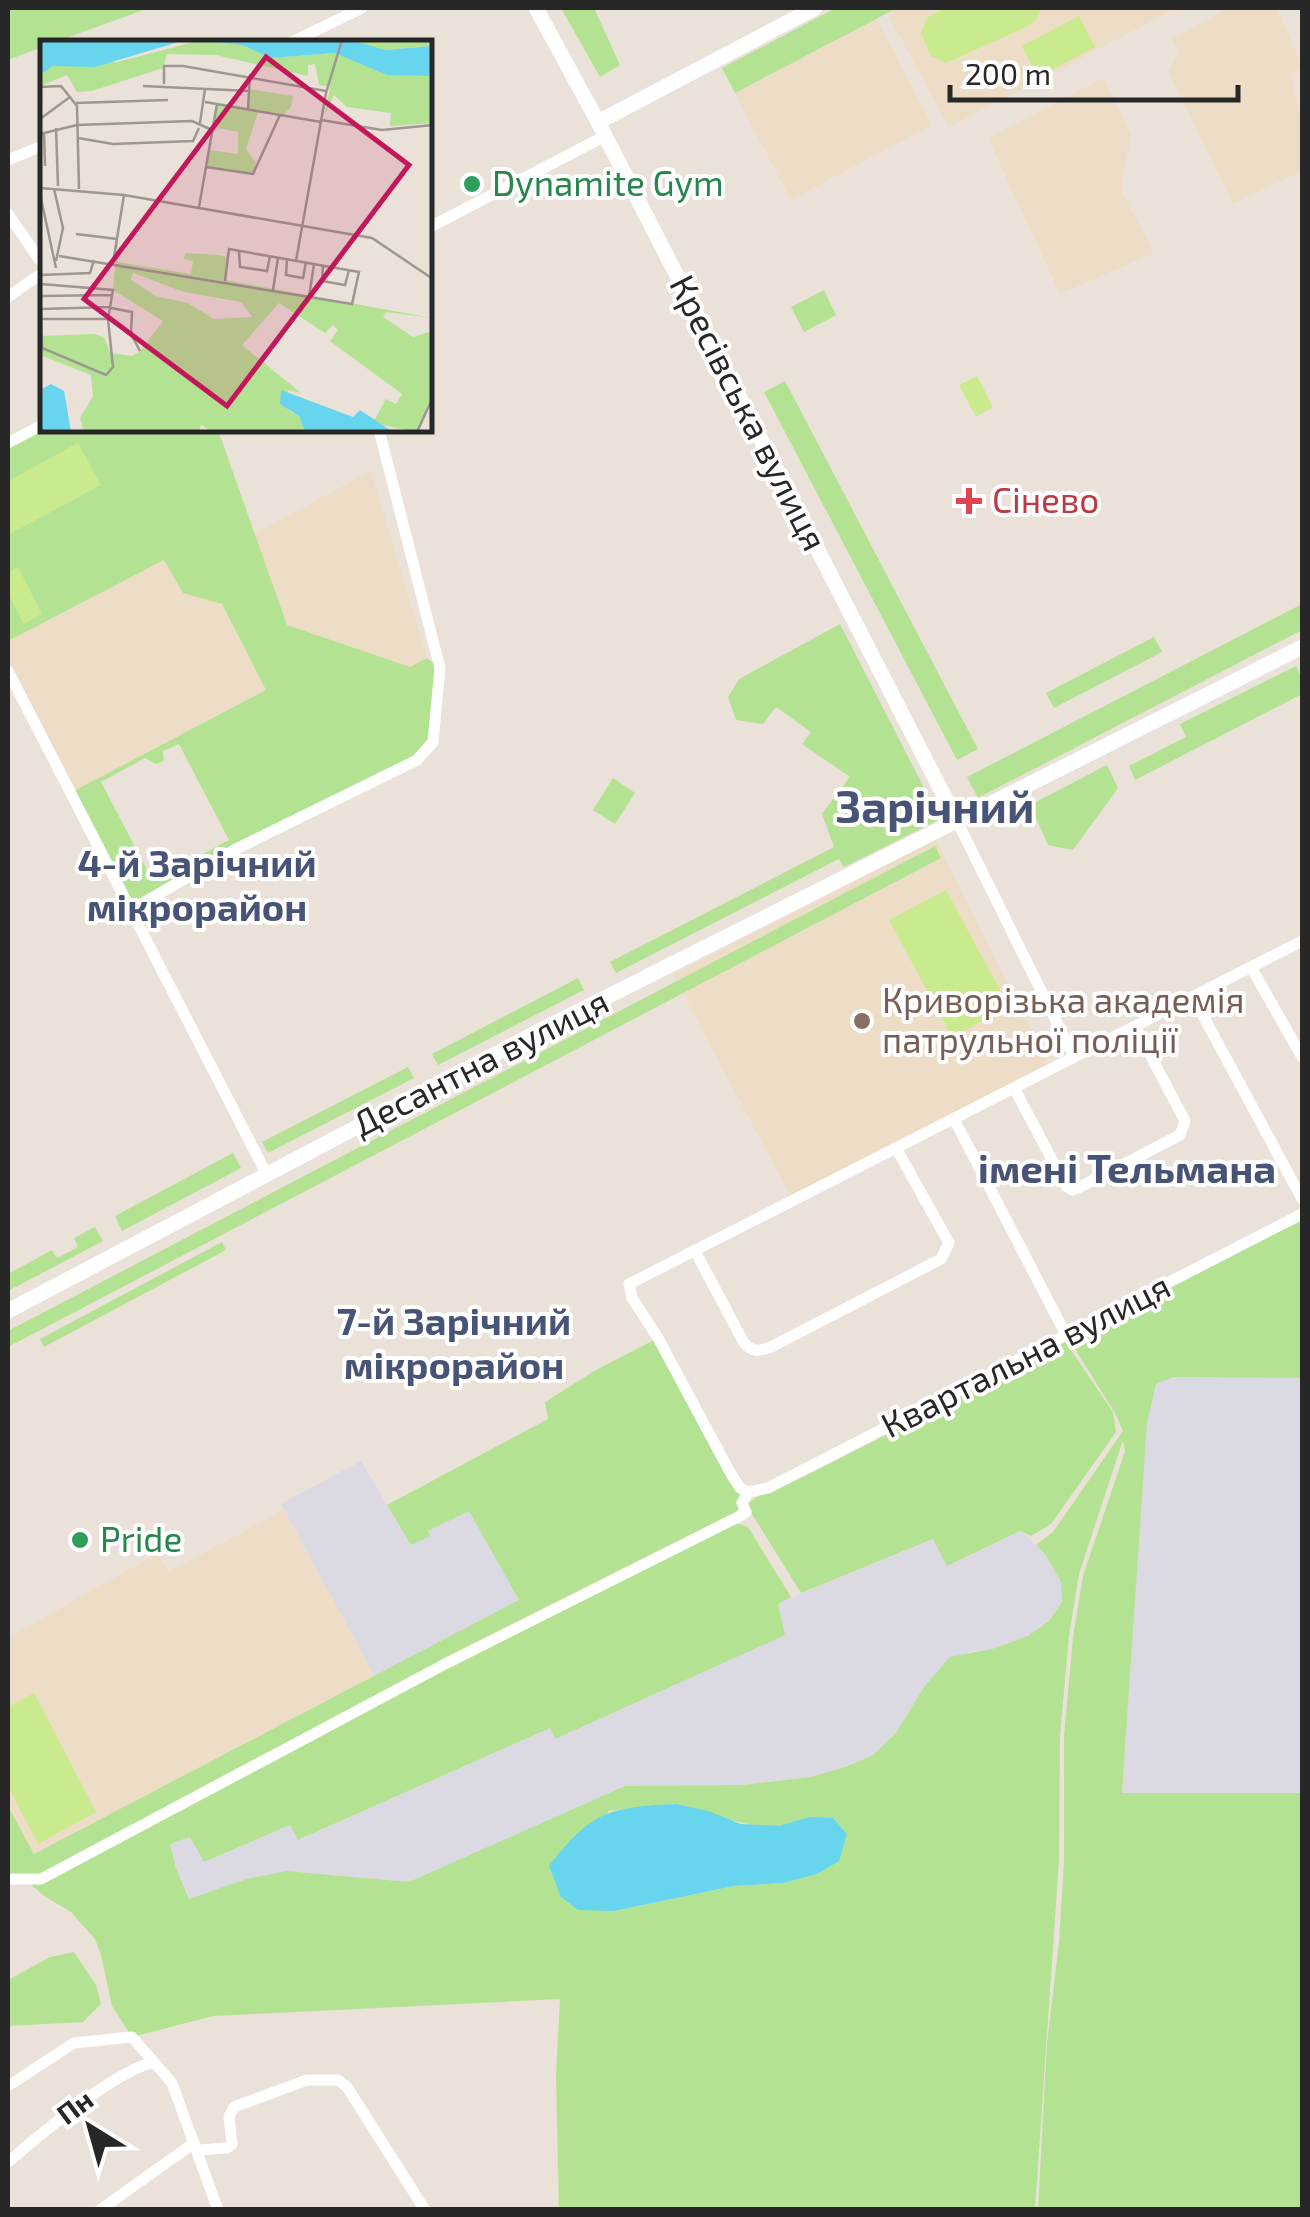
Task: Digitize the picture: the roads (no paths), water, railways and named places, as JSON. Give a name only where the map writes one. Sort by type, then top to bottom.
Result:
[{"type":"main road","name":"Кресівська вулиця","points":[[536,8],[957,820]]},
{"type":"main road","points":[[602,129],[815,8]]},
{"type":"main road","name":"Десантна вулиця","points":[[8,1310],[531,1036],[1302,648]]},
{"type":"street","points":[[296,40],[362,8]]},
{"type":"street","points":[[432,226],[602,129]]},
{"type":"street","points":[[8,160],[40,147]]},
{"type":"street","points":[[8,214],[40,260]]},
{"type":"street","points":[[8,297],[40,274]]},
{"type":"street","points":[[8,443],[40,426]]},
{"type":"street","points":[[131,910],[234,850],[418,760],[434,742],[440,668],[380,432]]},
{"type":"street","points":[[8,671],[267,1174]]},
{"type":"street","points":[[957,820],[1074,1058]]},
{"type":"street","points":[[9,1877],[41,1878],[445,1664],[738,1518],[746,1512],[742,1503],[748,1492],[730,1474],[658,1338],[632,1298],[629,1284],[1302,940]]},
{"type":"street","points":[[1251,967],[1302,1057]]},
{"type":"street","points":[[1193,997],[1302,1199]]},
{"type":"street","points":[[1014,1088],[1066,1186],[1072,1190],[1180,1136],[1185,1121],[1136,1026]]},
{"type":"street","points":[[954,1118],[1065,1333]]},
{"type":"street","points":[[695,1251],[744,1343],[750,1350],[772,1347],[941,1259],[947,1252],[949,1243],[896,1148]]},
{"type":"street","name":"Квартальна вулиця","points":[[748,1492],[788,1478],[1302,1214]]},
{"type":"street","points":[[8,2086],[74,2043],[132,2037],[172,2083],[218,2210]]},
{"type":"street","points":[[8,2162],[60,2119],[127,2074],[152,2063]]},
{"type":"street","points":[[100,2210],[197,2147],[227,2148],[232,2144],[229,2117],[234,2107],[307,2080],[338,2080],[347,2087],[425,2210]]},
{"type":"water","points":[[677,1804],[741,1824],[779,1826],[809,1817],[833,1818],[847,1834],[839,1861],[817,1874],[783,1883],[734,1886],[614,1911],[578,1910],[561,1897],[549,1866],[590,1823],[618,1810]]},
{"type":"place","name":"Dynamite Gym","points":[[472,184]]},
{"type":"place","name":"Сінево","points":[[969,501]]},
{"type":"place","name":"Криворізька академія патрульної поліції","points":[[862,1021]]},
{"type":"place","name":"Pride","points":[[80,1540]]},
{"type":"district","name":"Зарічний","points":[[935,807]]},
{"type":"district","name":"4-й Зарічний мікрорайон","points":[[197,886]]},
{"type":"district","name":"імені Тельмана","points":[[1127,1169]]},
{"type":"district","name":"7-й Зарічний мікрорайон","points":[[454,1344]]}]
